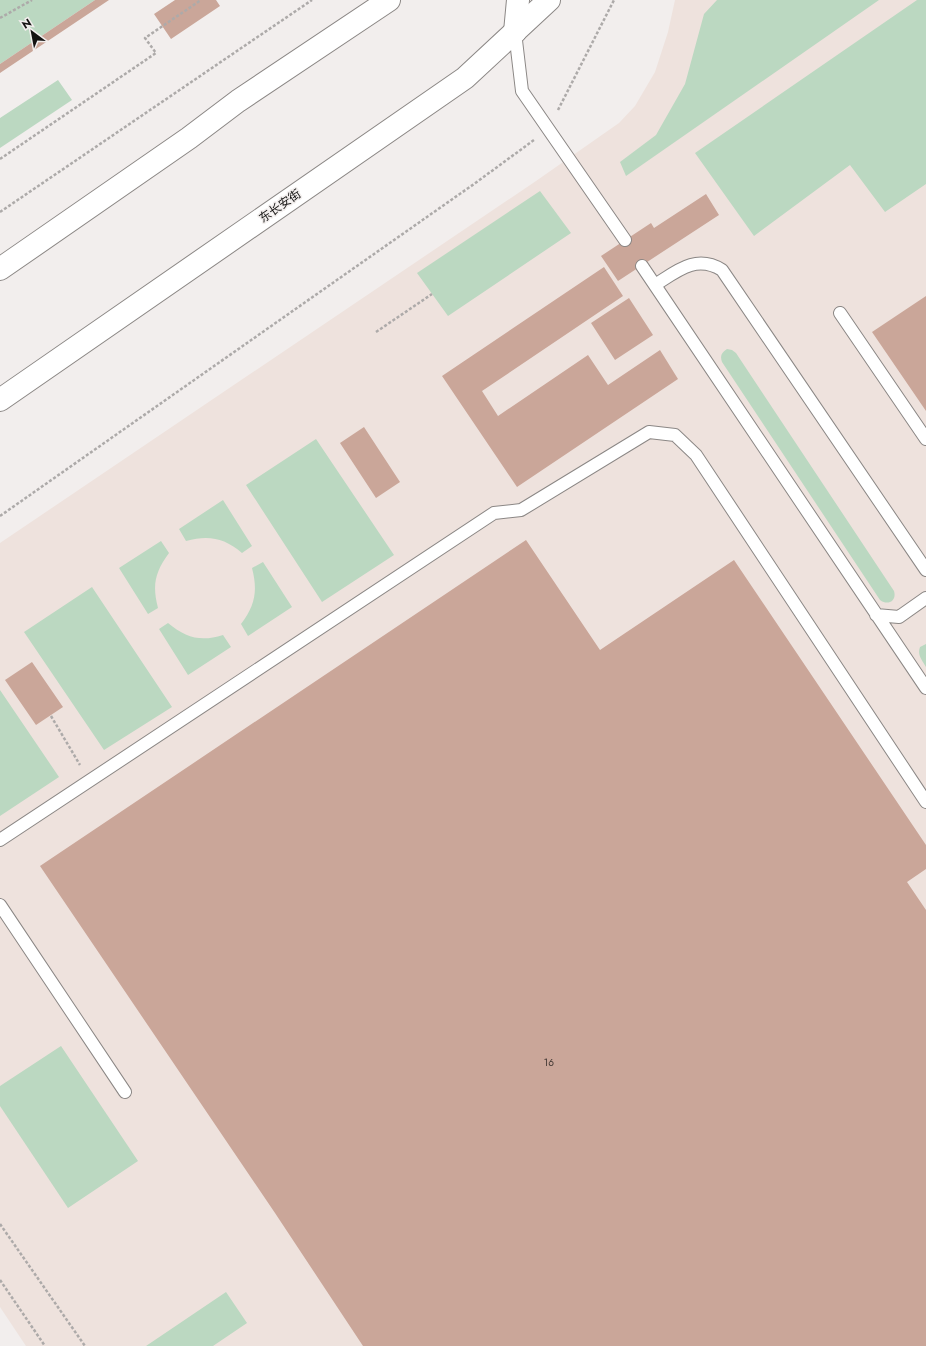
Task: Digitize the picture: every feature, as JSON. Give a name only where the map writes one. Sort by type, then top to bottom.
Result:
[{"type":"main road","points":[[0,269],[250,93],[389,0]]},
{"type":"main road","points":[[514,32],[518,0]]},
{"type":"main road","name":"东长安街","points":[[0,400],[465,78],[549,0]]},
{"type":"lane","points":[[514,32],[522,91],[625,240]]},
{"type":"lane","points":[[655,285],[690,265],[701,263],[715,266],[722,270],[926,570]]},
{"type":"lane","points":[[642,266],[926,688]]},
{"type":"lane","points":[[840,313],[926,439]]},
{"type":"lane","points":[[0,840],[494,513],[521,510],[649,432],[675,435],[696,455],[926,802]]},
{"type":"lane","points":[[876,615],[899,617],[926,598]]},
{"type":"lane","points":[[0,905],[125,1092]]},
{"type":"path","points":[[0,18],[32,0]]},
{"type":"path","points":[[0,159],[156,53],[146,38],[201,0]]},
{"type":"path","points":[[0,212],[312,0]]},
{"type":"path","points":[[0,516],[474,184],[549,129],[614,0]]},
{"type":"path","points":[[376,332],[432,294]]},
{"type":"path","points":[[51,716],[90,780]]},
{"type":"path","points":[[0,1224],[85,1346]]},
{"type":"path","points":[[0,1280],[45,1346]]},
{"type":"shaded area","points":[[675,0],[926,0],[926,1346],[26,1346],[0,1307],[0,543],[536,181],[619,123],[635,106],[655,72],[668,32]]},
{"type":"green space","points":[[0,0],[95,0],[0,64]]},
{"type":"green space","points":[[717,0],[879,0],[626,176],[620,162],[656,135],[685,84],[704,14]]},
{"type":"green space","points":[[917,0],[926,0],[926,184],[885,212],[850,165],[754,236],[695,153]]},
{"type":"green space","points":[[58,80],[72,100],[0,148],[0,118]]},
{"type":"green space","points":[[540,191],[571,233],[448,316],[417,273]]},
{"type":"green space","points":[[727,349],[736,353],[894,591],[895,595],[891,602],[886,603],[880,600],[722,362],[721,358],[723,352]]},
{"type":"green space","points":[[316,439],[394,555],[322,602],[246,485]]},
{"type":"green space","points":[[223,500],[252,546],[242,553],[229,544],[216,539],[202,538],[186,541],[179,529]]},
{"type":"green space","points":[[161,541],[169,553],[161,566],[156,579],[155,592],[158,608],[148,614],[119,568]]},
{"type":"green space","points":[[263,562],[292,607],[248,636],[241,624],[249,611],[254,598],[255,584],[252,568]]},
{"type":"green space","points":[[92,587],[172,707],[104,750],[24,632]]},
{"type":"green space","points":[[168,623],[181,632],[194,637],[208,638],[223,635],[231,647],[188,675],[159,629]]},
{"type":"green space","points":[[926,644],[926,667],[920,657],[919,650],[920,647]]},
{"type":"green space","points":[[0,690],[59,777],[0,816]]},
{"type":"green space","points":[[61,1046],[138,1161],[68,1208],[0,1106],[0,1086]]},
{"type":"green space","points":[[226,1292],[247,1323],[213,1346],[146,1346]]},
{"type":"building","points":[[95,0],[109,0],[0,73],[0,64]]},
{"type":"building","points":[[175,0],[216,0],[220,6],[171,39],[154,14]]},
{"type":"building","points":[[706,194],[719,215],[618,281],[601,256],[651,223],[654,228]]},
{"type":"building","points":[[604,267],[623,296],[482,391],[498,416],[588,355],[608,385],[660,350],[678,379],[517,487],[442,376]]},
{"type":"building","points":[[926,296],[926,411],[872,332]]},
{"type":"building","points":[[629,298],[653,335],[615,360],[591,323]]},
{"type":"building","points":[[364,427],[400,482],[376,498],[340,443]]},
{"type":"building","points":[[526,540],[600,650],[734,560],[926,845],[926,869],[907,882],[926,910],[926,1346],[363,1346],[275,1213],[40,866]]},
{"type":"building","points":[[32,662],[63,707],[36,725],[5,680]]}]
